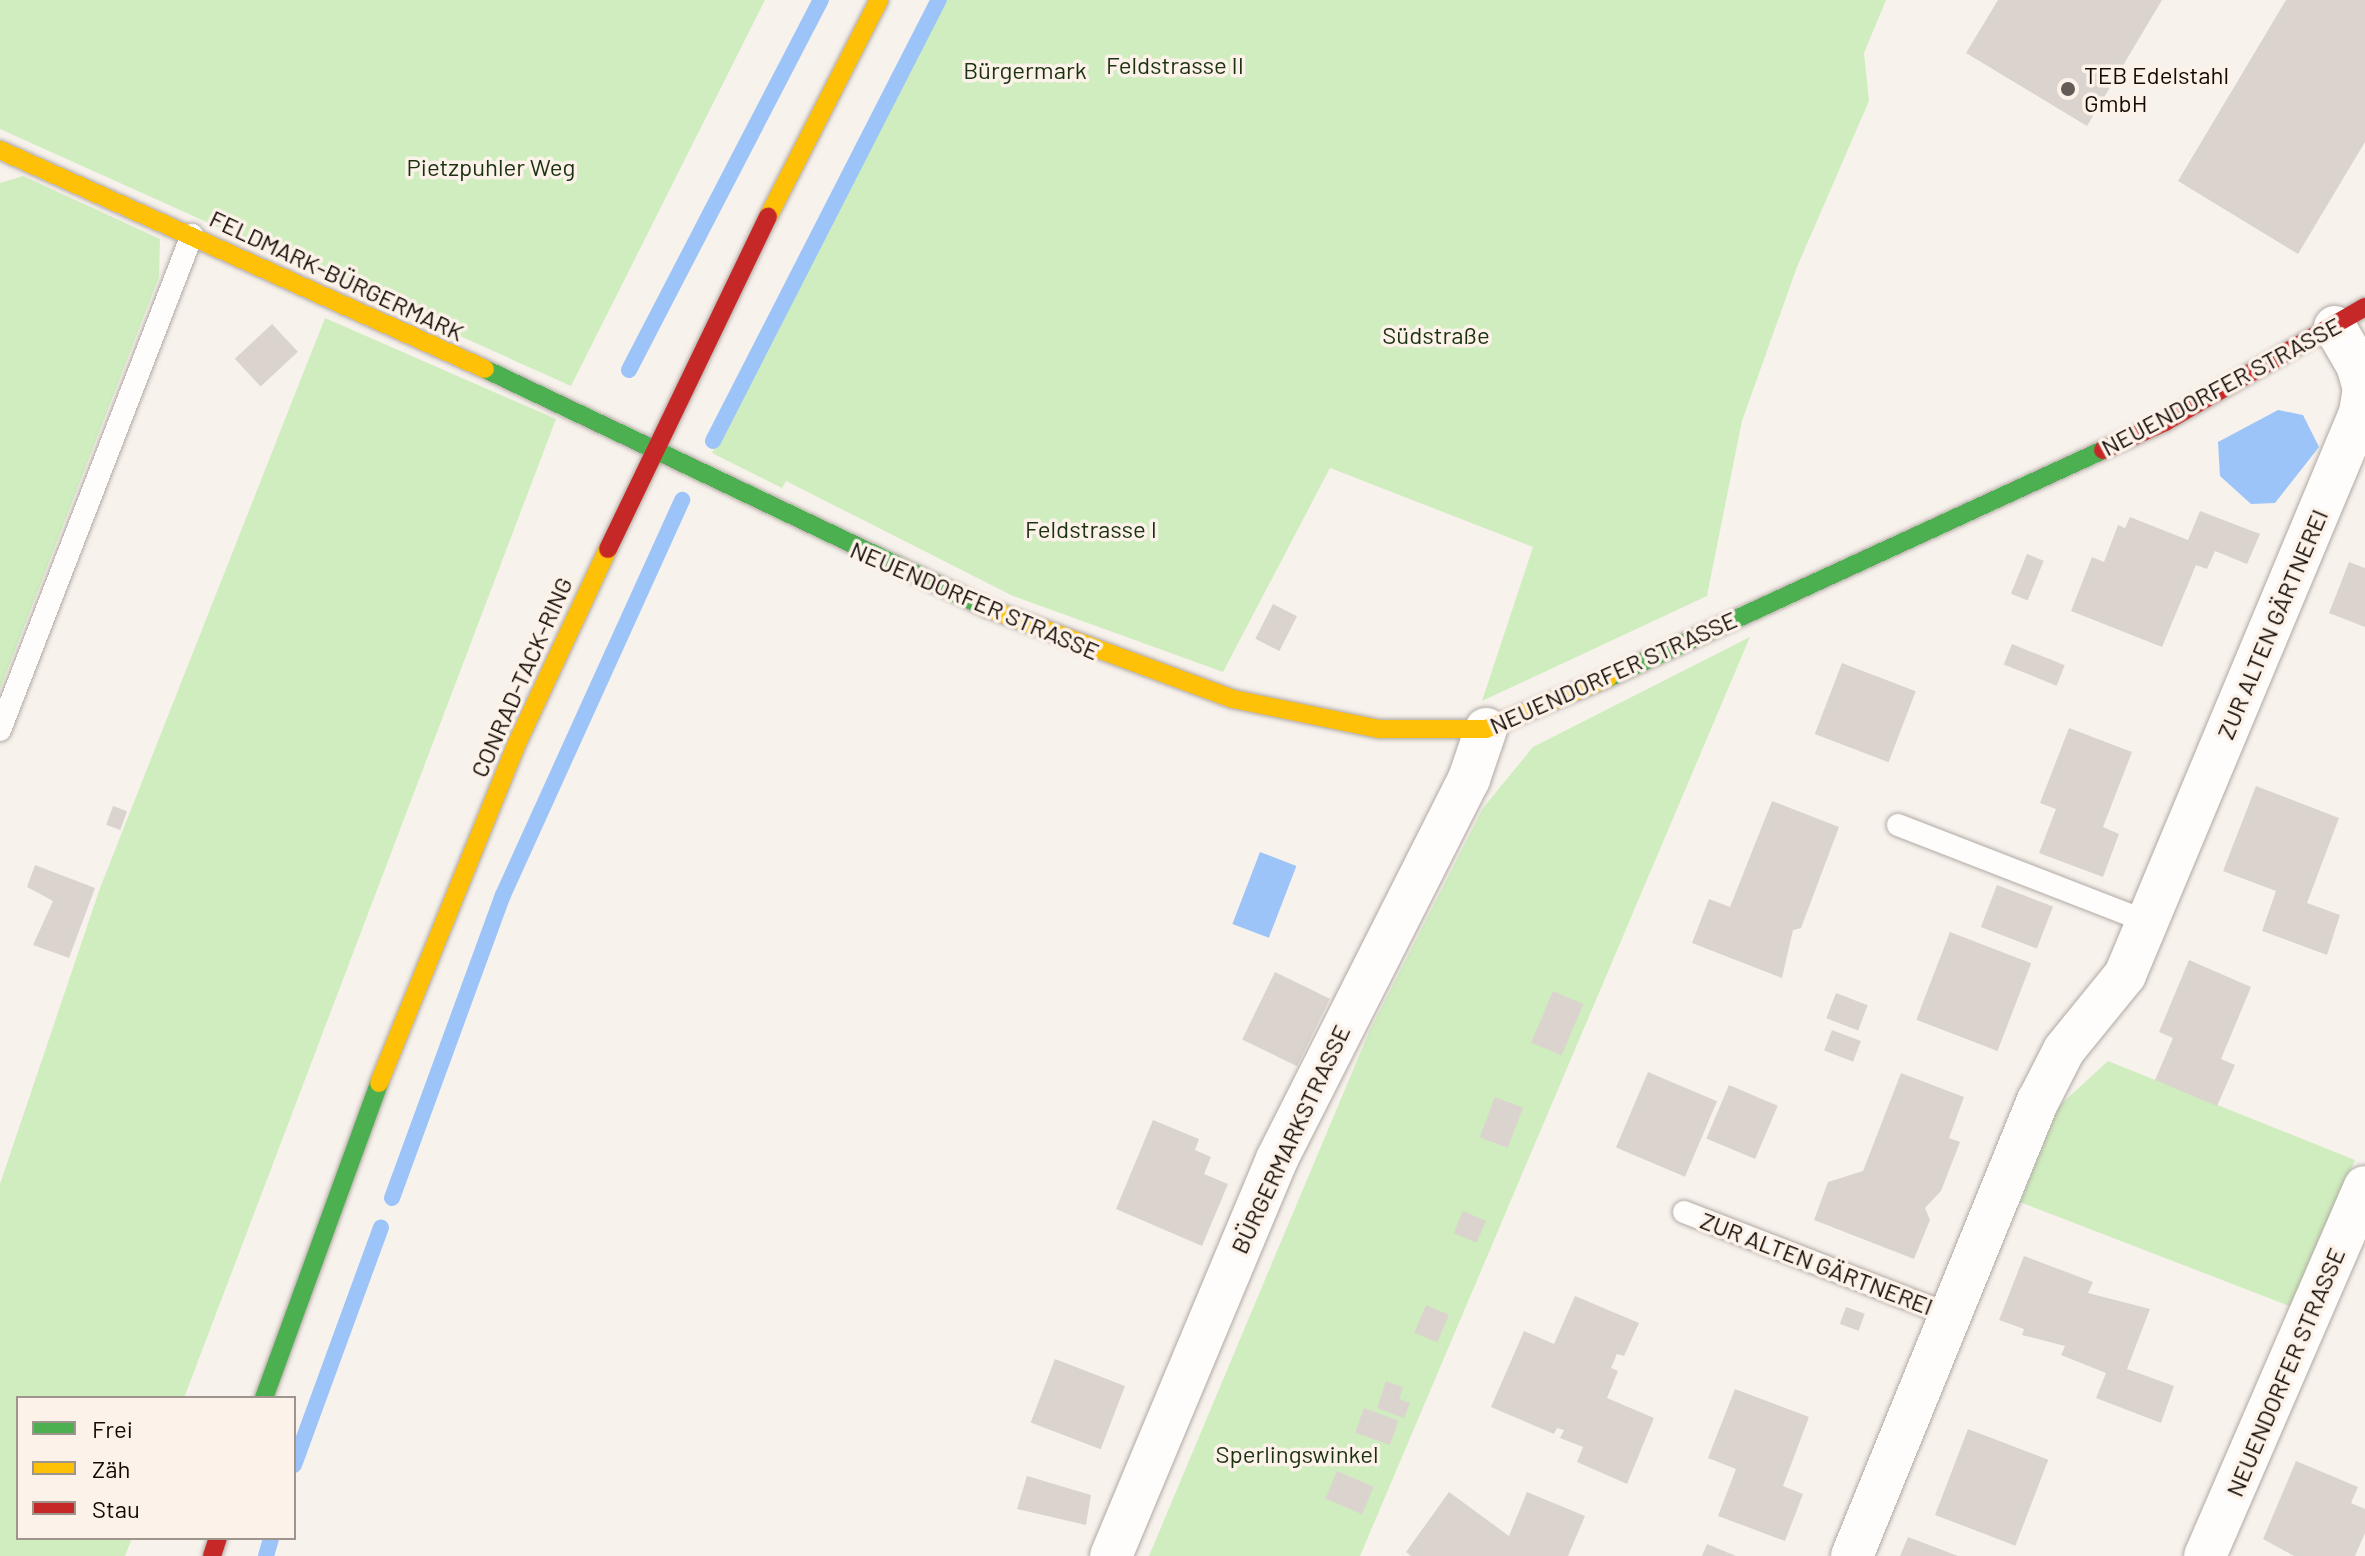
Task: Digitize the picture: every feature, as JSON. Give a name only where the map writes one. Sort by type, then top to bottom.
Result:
[{"type":"street","name":"CONRAD-TACK-RING","points":[[265,1396],[451,899],[653,448],[879,0]]},
{"type":"street","name":"FELDMARK-BÜRGERMARK","points":[[0,150],[653,448]]},
{"type":"street","name":"NEUENDORFER STRASSE","points":[[653,448],[871,557],[1139,669],[1302,716],[1393,730],[1486,729],[2165,422],[2350,317]]},
{"type":"street","name":"ZUR ALTEN GÄRTNEREI","points":[[1852,1556],[2038,1101],[2064,1050],[2125,975],[2360,413],[2361,377],[2350,317]]},
{"type":"street","name":"BÜRGERMARKSTRASSE","points":[[1111,1556],[1277,1159],[1469,779],[1486,729]]},
{"type":"street","name":"NEUENDORFER STRASSE","points":[[2205,1556],[2365,1187]]},
{"type":"lane","points":[[0,730],[192,235]]},
{"type":"lane","points":[[1898,825],[2148,922]]},
{"type":"lane","name":"ZUR ALTEN GÄRTNEREI","points":[[1684,1212],[1950,1315]]},
{"type":"green space","name":"Pietzpuhler Weg","points":[[0,0],[765,0],[571,386],[0,129]]},
{"type":"green space","points":[[944,0],[1886,0],[1864,53],[1869,101],[1797,267],[1742,421],[1707,596],[1482,701],[1533,547],[1330,468],[1223,672],[1013,596],[786,481],[782,488],[712,453]]},
{"type":"green space","points":[[23,176],[160,239],[159,277],[0,689],[0,183]]},
{"type":"green space","points":[[325,318],[556,419],[185,1396],[16,1396],[16,1540],[131,1540],[125,1556],[0,1556],[0,1184],[100,888]]},
{"type":"green space","name":"Sperlingswinkel","points":[[1750,637],[1360,1556],[1149,1556],[1369,1032],[1483,808],[1533,747]]},
{"type":"green space","points":[[2108,1061],[2355,1160],[2292,1307],[2020,1202],[2059,1106]]},
{"type":"water","points":[[2278,410],[2303,415],[2319,447],[2275,503],[2251,504],[2220,476],[2218,442]]},
{"type":"water","points":[[1260,852],[1296,866],[1269,938],[1232,924]]},
{"type":"building","name":"TEB Edelstahl GmbH","points":[[1998,0],[2162,0],[2087,126],[1966,53]]},
{"type":"building","points":[[2286,0],[2365,0],[2365,142],[2298,254],[2178,181]]},
{"type":"building","points":[[272,324],[298,352],[261,387],[235,359]]},
{"type":"building","points":[[2200,511],[2260,534],[2247,564],[2215,551],[2207,569],[2196,565],[2162,647],[2071,611],[2092,557],[2104,562],[2118,525],[2125,528],[2130,517],[2188,540]]},
{"type":"building","points":[[2027,554],[2044,561],[2028,601],[2011,594]]},
{"type":"building","points":[[2349,562],[2365,568],[2365,627],[2329,613]]},
{"type":"building","points":[[1273,604],[1297,616],[1279,651],[1255,639]]},
{"type":"building","points":[[2012,644],[2065,665],[2057,686],[2004,664]]},
{"type":"building","points":[[1842,663],[1916,691],[1889,762],[1815,734]]},
{"type":"building","points":[[2069,728],[2132,752],[2103,827],[2119,834],[2103,877],[2039,853],[2056,809],[2040,803]]},
{"type":"building","points":[[2256,786],[2339,818],[2307,903],[2340,915],[2327,955],[2262,931],[2276,891],[2223,871]]},
{"type":"building","points":[[1772,801],[1839,827],[1801,928],[1793,930],[1782,978],[1692,943],[1709,899],[1730,907]]},
{"type":"building","points":[[113,806],[127,811],[120,830],[106,825]]},
{"type":"building","points":[[35,865],[95,888],[69,958],[33,945],[53,901],[27,887]]},
{"type":"building","points":[[1997,885],[2053,907],[2037,949],[1981,927]]},
{"type":"building","points":[[1950,932],[2031,963],[1998,1051],[1916,1020]]},
{"type":"building","points":[[2189,960],[2251,987],[2221,1059],[2235,1065],[2217,1106],[2155,1080],[2173,1038],[2159,1032]]},
{"type":"building","points":[[1275,972],[1330,999],[1297,1066],[1242,1039]]},
{"type":"building","points":[[1553,991],[1583,1004],[1561,1055],[1531,1043]]},
{"type":"building","points":[[1836,993],[1868,1005],[1858,1030],[1826,1018]]},
{"type":"building","points":[[1832,1030],[1861,1041],[1853,1062],[1824,1051]]},
{"type":"building","points":[[1648,1072],[1717,1101],[1685,1177],[1616,1147]]},
{"type":"building","points":[[1901,1073],[1964,1097],[1949,1138],[1960,1142],[1941,1191],[1925,1208],[1930,1220],[1914,1259],[1814,1220],[1828,1182],[1863,1171]]},
{"type":"building","points":[[1729,1085],[1778,1106],[1755,1159],[1706,1138]]},
{"type":"building","points":[[1495,1097],[1523,1108],[1508,1148],[1480,1137]]},
{"type":"building","points":[[1153,1120],[1199,1139],[1195,1150],[1211,1157],[1204,1174],[1228,1184],[1202,1246],[1116,1209]]},
{"type":"building","points":[[1463,1211],[1486,1221],[1477,1243],[1454,1233]]},
{"type":"building","points":[[2024,1256],[2093,1282],[2088,1293],[2150,1309],[2127,1369],[2174,1386],[2161,1423],[2096,1398],[2106,1373],[2061,1355],[2065,1346],[2022,1335],[2024,1329],[1999,1320]]},
{"type":"building","points":[[1575,1296],[1639,1323],[1624,1356],[1617,1354],[1611,1368],[1618,1371],[1607,1398],[1654,1418],[1627,1484],[1577,1462],[1583,1447],[1560,1438],[1564,1430],[1557,1428],[1554,1434],[1491,1407],[1524,1331],[1554,1344]]},
{"type":"building","points":[[1426,1305],[1449,1315],[1437,1342],[1414,1333]]},
{"type":"building","points":[[1846,1307],[1865,1314],[1859,1331],[1840,1324]]},
{"type":"building","points":[[1055,1359],[1125,1386],[1101,1449],[1031,1422]]},
{"type":"building","points":[[1386,1381],[1403,1387],[1399,1399],[1410,1403],[1404,1418],[1377,1408]]},
{"type":"building","points":[[1735,1389],[1809,1417],[1783,1486],[1803,1494],[1785,1541],[1718,1516],[1736,1469],[1708,1458]]},
{"type":"building","points":[[1364,1408],[1399,1421],[1390,1445],[1355,1432]]},
{"type":"building","points":[[1968,1429],[2048,1460],[2015,1546],[1935,1515]]},
{"type":"building","points":[[2296,1461],[2358,1487],[2351,1503],[2365,1509],[2365,1533],[2355,1556],[2294,1556],[2263,1539]]},
{"type":"building","points":[[1337,1471],[1374,1487],[1362,1514],[1325,1499]]},
{"type":"building","points":[[1027,1476],[1091,1495],[1086,1525],[1017,1509]]},
{"type":"building","points":[[1449,1492],[1509,1536],[1527,1492],[1585,1516],[1568,1556],[1411,1556],[1406,1552]]},
{"type":"building","points":[[1908,1537],[1958,1556],[1900,1556]]},
{"type":"building","points":[[1707,1544],[1736,1556],[1702,1556]]},
{"type":"waterway","points":[[629,370],[821,0]]},
{"type":"waterway","points":[[713,441],[939,0]]},
{"type":"waterway","points":[[392,1198],[503,895],[682,500]]},
{"type":"waterway","points":[[296,1460],[381,1227]]},
{"type":"waterway","points":[[266,1556],[270,1540]]},
{"type":"traffic: fast","points":[[485,369],[987,608]]},
{"type":"traffic: fast","points":[[1608,678],[2103,450]]},
{"type":"traffic: fast","points":[[265,1396],[379,1083]]},
{"type":"traffic: slow","points":[[768,217],[879,0]]},
{"type":"traffic: slow","points":[[0,150],[485,369]]},
{"type":"traffic: slow","points":[[379,1083],[518,741],[608,549]]},
{"type":"traffic: slow","points":[[987,608],[1233,699],[1379,729],[1486,729],[1608,678]]},
{"type":"traffic: jam","points":[[608,549],[768,217]]},
{"type":"traffic: jam","points":[[2103,450],[2165,422],[2365,307]]},
{"type":"traffic: jam","points":[[212,1556],[217,1540]]},
{"type":"place","name":"TEB Edelstahl GmbH","points":[[2068,89]]},
{"type":"park label","name":"Feldstrasse II","points":[[1175,65]]},
{"type":"park label","name":"Bürgermark","points":[[1025,70]]},
{"type":"park label","name":"Südstraße","points":[[1436,335]]},
{"type":"park label","name":"Feldstrasse I","points":[[1091,529]]}]
